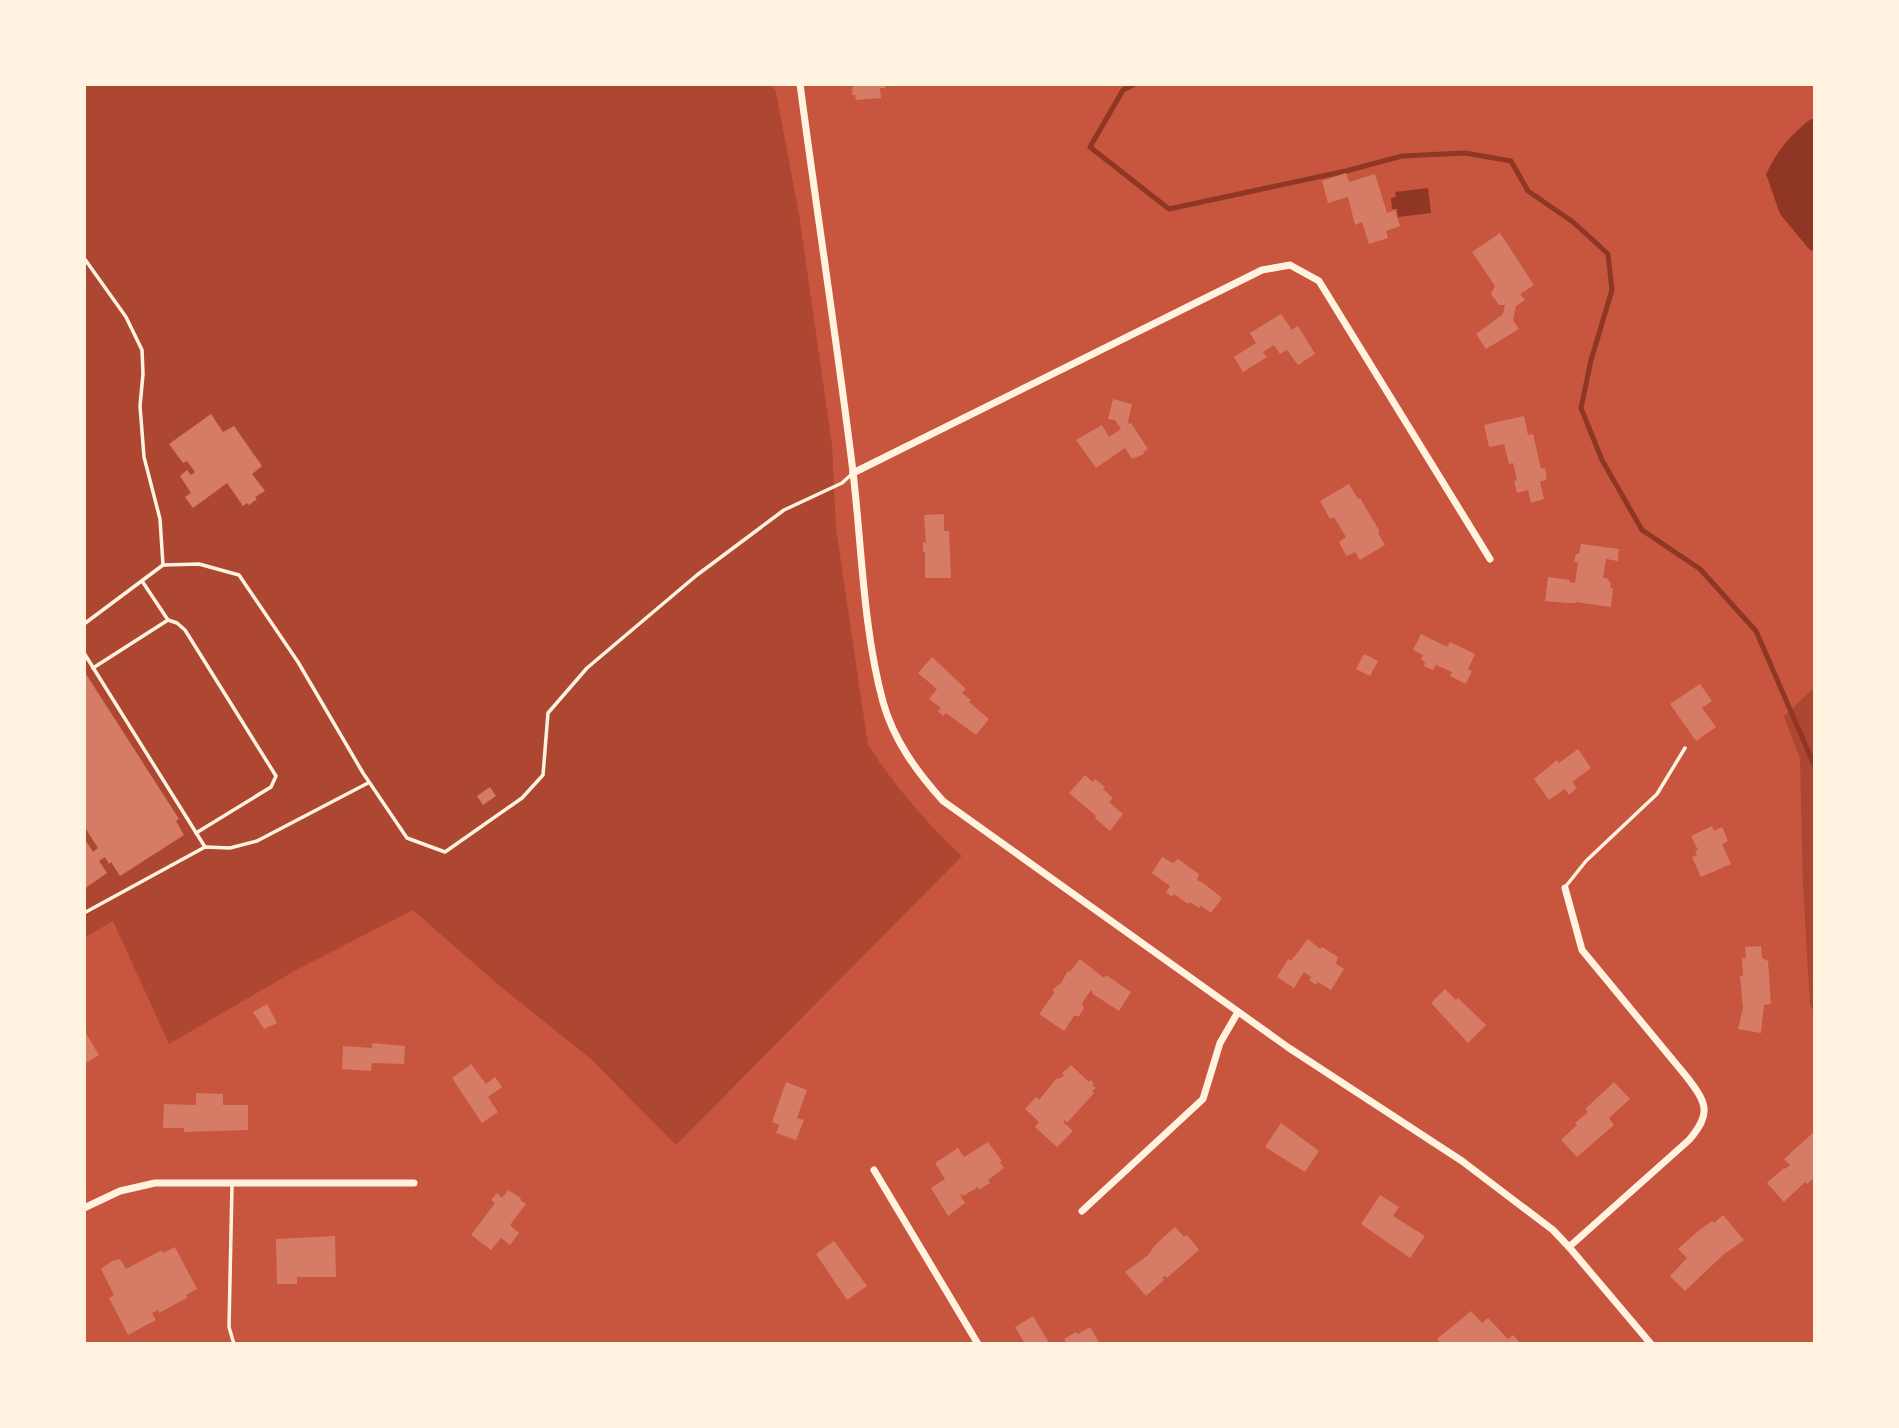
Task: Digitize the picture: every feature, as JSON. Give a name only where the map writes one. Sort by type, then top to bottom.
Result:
[{"type":"street","points":[[800,84],[853,473],[867,613],[884,703],[895,732],[914,768],[943,801],[1289,1048],[1462,1161],[1552,1230],[1651,1344]]},
{"type":"street","points":[[853,473],[1262,270],[1290,265],[1319,281],[1490,559]]},
{"type":"street","points":[[1564,888],[1582,950],[1698,1091],[1706,1109],[1702,1124],[1689,1140],[1569,1247]]},
{"type":"street","points":[[1082,1211],[1203,1099],[1220,1042],[1238,1012]]},
{"type":"street","points":[[874,1170],[978,1344]]},
{"type":"street","points":[[84,1208],[120,1191],[155,1183],[414,1183]]},
{"type":"lane","points":[[84,258],[126,317],[142,351],[144,374],[140,406],[144,457],[160,519],[163,565]]},
{"type":"lane","points":[[84,624],[163,565],[199,564],[239,575],[298,662],[369,782],[407,838],[445,852],[522,798],[543,775],[548,713],[587,668],[697,575],[784,510],[842,483],[853,473]]},
{"type":"lane","points":[[142,581],[168,620],[185,630],[276,776],[271,787],[196,833]]},
{"type":"lane","points":[[93,667],[168,620]]},
{"type":"lane","points":[[84,653],[205,847]]},
{"type":"lane","points":[[1564,888],[1586,861],[1657,794],[1685,748]]},
{"type":"lane","points":[[84,913],[205,847],[230,848],[257,841],[369,782]]},
{"type":"lane","points":[[232,1183],[229,1327],[234,1344]]},
{"type":"shaded area","points":[[84,84],[771,84],[776,92],[799,214],[832,445],[836,528],[868,745],[912,804],[962,856],[676,1145],[591,1059],[501,987],[413,910],[298,969],[169,1044],[113,921],[84,938]]},
{"type":"shaded area","points":[[1811,119],[1815,119],[1814,252],[1780,214],[1766,174],[1785,144]]},
{"type":"shaded area","points":[[1428,188],[1431,213],[1398,217],[1397,209],[1392,209],[1391,198],[1396,197],[1395,192]]},
{"type":"shaded area","points":[[1815,687],[1815,1015],[1810,1004],[1803,886],[1800,759],[1784,716]]},
{"type":"building","points":[[853,84],[885,84],[885,88],[880,88],[881,98],[856,100],[855,95],[852,95]]},
{"type":"building","points":[[1346,173],[1349,182],[1375,174],[1387,213],[1395,210],[1400,226],[1386,231],[1388,238],[1369,244],[1362,222],[1355,225],[1348,197],[1328,203],[1322,181]]},
{"type":"building","points":[[1500,233],[1534,285],[1520,294],[1525,300],[1516,306],[1513,320],[1519,329],[1486,349],[1476,334],[1503,314],[1505,305],[1499,305],[1491,294],[1495,286],[1472,252]]},
{"type":"building","points":[[1281,314],[1292,330],[1298,326],[1315,354],[1298,365],[1287,350],[1280,354],[1274,345],[1263,352],[1267,357],[1243,372],[1234,357],[1256,343],[1250,333]]},
{"type":"building","points":[[1113,399],[1132,404],[1128,422],[1148,449],[1144,454],[1132,459],[1125,448],[1096,468],[1076,440],[1102,425],[1109,437],[1121,429],[1115,420],[1108,419]]},
{"type":"building","points":[[211,414],[223,432],[234,426],[262,466],[252,474],[265,491],[249,505],[247,503],[243,506],[227,483],[193,508],[185,497],[191,493],[180,476],[187,470],[191,475],[195,472],[187,461],[183,463],[169,444]]},
{"type":"building","points":[[1524,416],[1528,435],[1533,434],[1541,469],[1545,468],[1547,479],[1540,482],[1544,499],[1531,503],[1528,490],[1517,493],[1513,463],[1509,464],[1504,444],[1489,447],[1484,425]]},
{"type":"building","points":[[1349,484],[1358,499],[1360,498],[1385,545],[1360,560],[1355,552],[1347,556],[1344,552],[1339,542],[1346,537],[1334,517],[1330,519],[1320,501]]},
{"type":"building","points":[[944,514],[944,531],[949,531],[951,578],[925,578],[924,515]]},
{"type":"building","points":[[1581,544],[1619,549],[1618,561],[1606,559],[1603,578],[1607,578],[1611,584],[1610,588],[1613,588],[1611,607],[1545,601],[1548,577],[1575,583],[1578,562],[1574,562]]},
{"type":"building","points":[[1421,634],[1447,647],[1450,642],[1475,654],[1468,669],[1472,671],[1466,684],[1450,676],[1452,672],[1436,665],[1433,670],[1424,666],[1425,663],[1421,659],[1423,655],[1413,650]]},
{"type":"building","points":[[1364,654],[1378,661],[1370,676],[1356,669]]},
{"type":"building","points":[[932,657],[966,689],[962,693],[989,719],[976,735],[946,713],[943,716],[938,711],[941,708],[929,699],[937,689],[918,673]]},
{"type":"building","points":[[84,671],[179,819],[176,821],[184,835],[120,876],[105,857],[99,861],[107,873],[84,889],[84,838],[93,852],[98,848],[84,826]]},
{"type":"building","points":[[1700,684],[1712,701],[1702,708],[1716,727],[1696,741],[1670,704]]},
{"type":"building","points":[[1578,749],[1591,768],[1572,782],[1577,788],[1569,795],[1565,789],[1549,800],[1534,779],[1557,760],[1559,763]]},
{"type":"building","points":[[1085,775],[1105,787],[1103,789],[1113,798],[1109,802],[1123,814],[1110,831],[1069,793]]},
{"type":"building","points":[[490,787],[496,796],[483,805],[477,796]]},
{"type":"building","points":[[1712,826],[1714,831],[1722,827],[1728,841],[1722,844],[1731,864],[1701,877],[1692,857],[1697,855],[1695,851],[1698,850],[1691,836]]},
{"type":"building","points":[[1162,857],[1173,863],[1178,859],[1199,874],[1197,880],[1222,898],[1211,913],[1201,906],[1199,908],[1190,902],[1188,904],[1166,892],[1170,886],[1152,873]]},
{"type":"building","points":[[1308,939],[1320,949],[1322,947],[1338,957],[1336,964],[1344,969],[1331,990],[1318,982],[1316,985],[1304,972],[1294,988],[1277,977],[1288,959],[1291,961]]},
{"type":"building","points":[[1761,946],[1762,958],[1768,961],[1771,1004],[1764,1005],[1761,1033],[1738,1029],[1743,1008],[1740,976],[1743,976],[1742,958],[1746,958],[1745,947]]},
{"type":"building","points":[[1080,959],[1104,978],[1106,975],[1131,992],[1119,1011],[1091,990],[1082,1003],[1084,1008],[1079,1016],[1074,1016],[1064,1031],[1039,1014],[1054,993],[1053,989]]},
{"type":"building","points":[[1445,989],[1486,1025],[1468,1043],[1431,1003]]},
{"type":"building","points":[[267,1004],[277,1023],[264,1029],[253,1012]]},
{"type":"building","points":[[84,1030],[99,1055],[84,1064]]},
{"type":"building","points":[[372,1043],[405,1046],[404,1064],[372,1063],[371,1071],[342,1069],[343,1046],[372,1048]]},
{"type":"building","points":[[471,1064],[486,1084],[495,1077],[502,1087],[488,1097],[498,1112],[482,1123],[452,1078]]},
{"type":"building","points":[[1071,1065],[1089,1082],[1091,1080],[1096,1088],[1067,1123],[1065,1120],[1063,1122],[1073,1131],[1057,1147],[1035,1127],[1039,1122],[1025,1109],[1036,1097],[1039,1100]]},
{"type":"building","points":[[786,1082],[807,1090],[797,1118],[804,1120],[796,1140],[776,1133],[779,1125],[772,1122]]},
{"type":"building","points":[[1614,1082],[1630,1099],[1609,1118],[1614,1125],[1577,1157],[1561,1140],[1588,1112],[1585,1109]]},
{"type":"building","points":[[196,1093],[223,1094],[223,1105],[248,1105],[248,1130],[184,1132],[184,1128],[163,1128],[164,1104],[196,1105]]},
{"type":"building","points":[[1281,1123],[1319,1151],[1305,1172],[1265,1147]]},
{"type":"building","points":[[1815,1131],[1815,1177],[1807,1184],[1805,1182],[1784,1202],[1767,1183],[1790,1165],[1784,1159]]},
{"type":"building","points":[[988,1142],[1004,1168],[979,1190],[978,1187],[963,1196],[960,1195],[965,1203],[948,1216],[931,1188],[945,1179],[935,1163],[958,1148],[964,1157]]},
{"type":"building","points":[[508,1190],[526,1204],[510,1225],[519,1233],[510,1245],[501,1238],[491,1250],[471,1235],[495,1203],[491,1200],[497,1193],[502,1198]]},
{"type":"building","points":[[1380,1195],[1399,1207],[1393,1216],[1425,1236],[1410,1258],[1361,1224]]},
{"type":"building","points":[[1723,1215],[1744,1240],[1723,1255],[1685,1291],[1670,1276],[1687,1258],[1678,1249],[1697,1232]]},
{"type":"building","points":[[1175,1227],[1184,1237],[1187,1235],[1199,1250],[1167,1278],[1162,1277],[1164,1280],[1146,1296],[1125,1272],[1148,1255]]},
{"type":"building","points":[[335,1236],[336,1277],[297,1277],[297,1284],[277,1284],[276,1239]]},
{"type":"building","points":[[834,1241],[867,1286],[847,1300],[816,1254]]},
{"type":"building","points":[[175,1247],[197,1289],[186,1295],[187,1298],[159,1313],[158,1310],[152,1313],[156,1320],[128,1335],[109,1298],[114,1295],[101,1269],[120,1259],[126,1269],[162,1250],[163,1253]]},
{"type":"building","points":[[1471,1311],[1482,1323],[1488,1318],[1508,1339],[1513,1335],[1521,1344],[1441,1344],[1437,1339]]},
{"type":"building","points":[[1033,1316],[1049,1343],[1025,1344],[1015,1327]]},
{"type":"building","points":[[1090,1327],[1100,1344],[1067,1344],[1064,1339],[1076,1332],[1078,1334]]},
{"type":"waterway","points":[[1135,84],[1123,90],[1090,147],[1169,209],[1346,171],[1402,156],[1465,153],[1511,161],[1528,191],[1573,222],[1608,254],[1612,290],[1591,360],[1581,408],[1602,460],[1642,530],[1700,569],[1756,631],[1815,767]]}]
